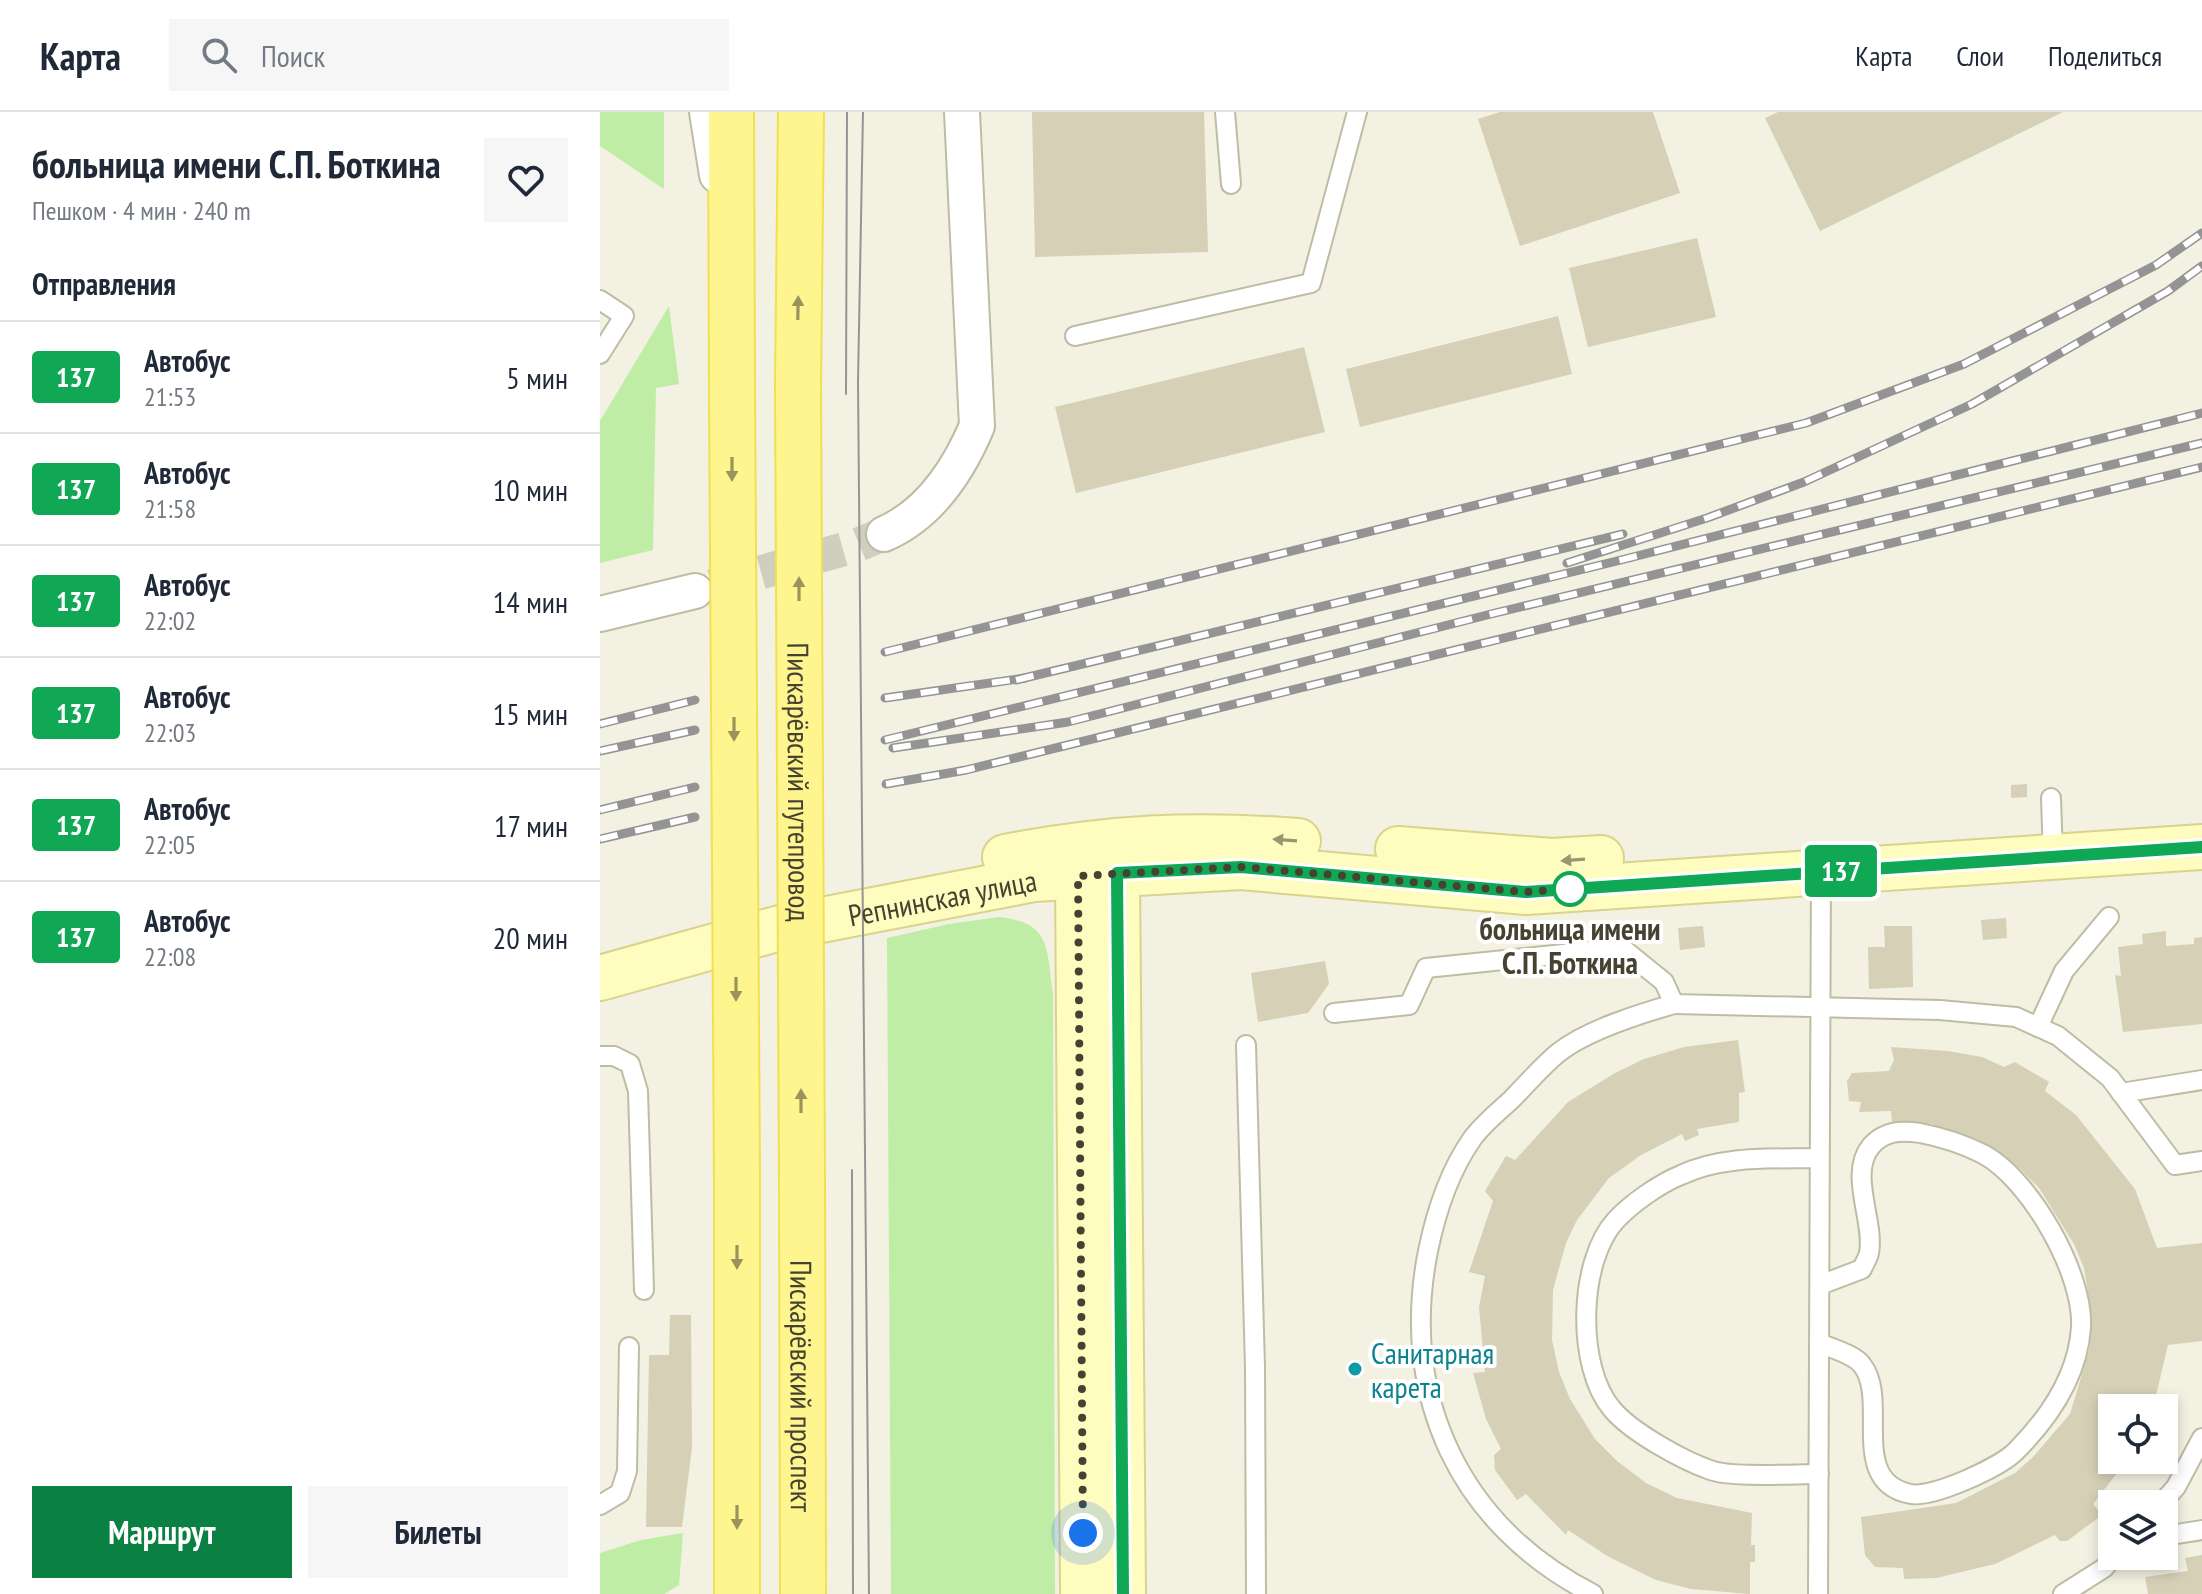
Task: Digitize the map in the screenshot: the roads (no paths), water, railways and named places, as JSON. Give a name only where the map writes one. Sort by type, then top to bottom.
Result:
[{"type":"main road","points":[[731,112],[737,1594]]},
{"type":"main road","name":"Пискарёвский путепровод","points":[[801,112],[798,386],[802,1178]]},
{"type":"main road","name":"Пискарёвский проспект","points":[[802,1178],[803,1594]]},
{"type":"street","points":[[707,112],[730,247]]},
{"type":"street","points":[[884,534],[900,527],[933,499],[960,466],[977,426],[962,112]]},
{"type":"street","points":[[600,614],[695,591]]},
{"type":"street","name":"Репнинская улица","points":[[600,946],[777,903],[1097,863],[1241,867],[1526,892],[2052,829],[2202,819]]},
{"type":"street","name":"Репнинская улица","points":[[2052,829],[2202,847]]},
{"type":"street","points":[[1083,1594],[1097,863]]},
{"type":"street","points":[[1097,863],[1123,1594]]},
{"type":"street","name":"Репнинская улица","points":[[600,978],[780,928],[1097,863]]},
{"type":"lane","points":[[1225,112],[1231,184]]},
{"type":"lane","points":[[1075,336],[1311,283],[1357,112]]},
{"type":"lane","points":[[600,300],[624,316],[600,354]]},
{"type":"lane","points":[[1818,1594],[1819,1158],[1823,1007],[1821,859]]},
{"type":"lane","points":[[2038,1027],[2064,971],[2109,917]]},
{"type":"lane","points":[[1334,1013],[1409,1005],[1426,968],[1622,948],[1664,982],[1674,1004]]},
{"type":"lane","points":[[1593,1594],[1529,1553],[1485,1510],[1457,1467],[1428,1401],[1421,1347],[1423,1278],[1436,1210],[1473,1138],[1559,1052],[1630,1017],[1674,1004],[1940,1010],[2016,1017],[2068,1044],[2110,1078],[2175,1165],[2202,1161]]},
{"type":"lane","points":[[1246,1045],[1255,1367],[1256,1594]]},
{"type":"lane","points":[[600,1056],[614,1056],[630,1064],[638,1091],[644,1290]]},
{"type":"lane","points":[[2121,1093],[2202,1080]]},
{"type":"lane","points":[[1820,1285],[1862,1269],[1869,1253],[1862,1167],[1868,1149],[1883,1135],[1905,1131],[1937,1136],[1985,1155],[2023,1192],[2055,1234],[2076,1285],[2081,1326],[2072,1371],[2046,1421],[2005,1462],[1974,1478],[1915,1495],[1895,1489],[1878,1470],[1871,1440],[1872,1381],[1860,1361],[1820,1343]]},
{"type":"lane","points":[[1819,1158],[1741,1159],[1681,1174],[1637,1203],[1614,1222],[1596,1257],[1585,1322],[1594,1377],[1612,1409],[1642,1435],[1711,1471],[1819,1474]]},
{"type":"lane","points":[[600,1505],[620,1493],[627,1471],[629,1347]]},
{"type":"lane","points":[[2173,1490],[2202,1438]]},
{"type":"lane","points":[[2178,1534],[2202,1530]]},
{"type":"lane","points":[[2063,1594],[2101,1570]]},
{"type":"tunnel","points":[[712,586],[855,546],[884,534]]},
{"type":"tram line","points":[[846,394],[847,112]]},
{"type":"tram line","points":[[863,112],[858,382],[869,1594]]},
{"type":"tram line","points":[[852,1170],[853,1594]]},
{"type":"railway","points":[[885,652],[1806,423],[1964,364],[2156,265],[2202,233]]},
{"type":"railway","points":[[1567,563],[1707,518],[1804,482],[1972,404],[2168,291],[2202,266]]},
{"type":"railway","points":[[885,740],[1617,561],[2202,413]]},
{"type":"railway","points":[[893,748],[1068,722],[1491,614],[2202,443]]},
{"type":"railway","points":[[886,784],[966,770],[2202,467]]},
{"type":"railway","points":[[1016,680],[1623,534]]},
{"type":"railway","points":[[885,698],[1025,678]]},
{"type":"railway","points":[[600,724],[695,700]]},
{"type":"railway","points":[[600,751],[695,730]]},
{"type":"railway","points":[[600,810],[695,787]]},
{"type":"railway","points":[[600,839],[695,817]]},
{"type":"place","name":"больница имени С.П. Боткина","points":[[1570,889]]},
{"type":"place","name":"Санитарная карета","points":[[1355,1369]]}]
